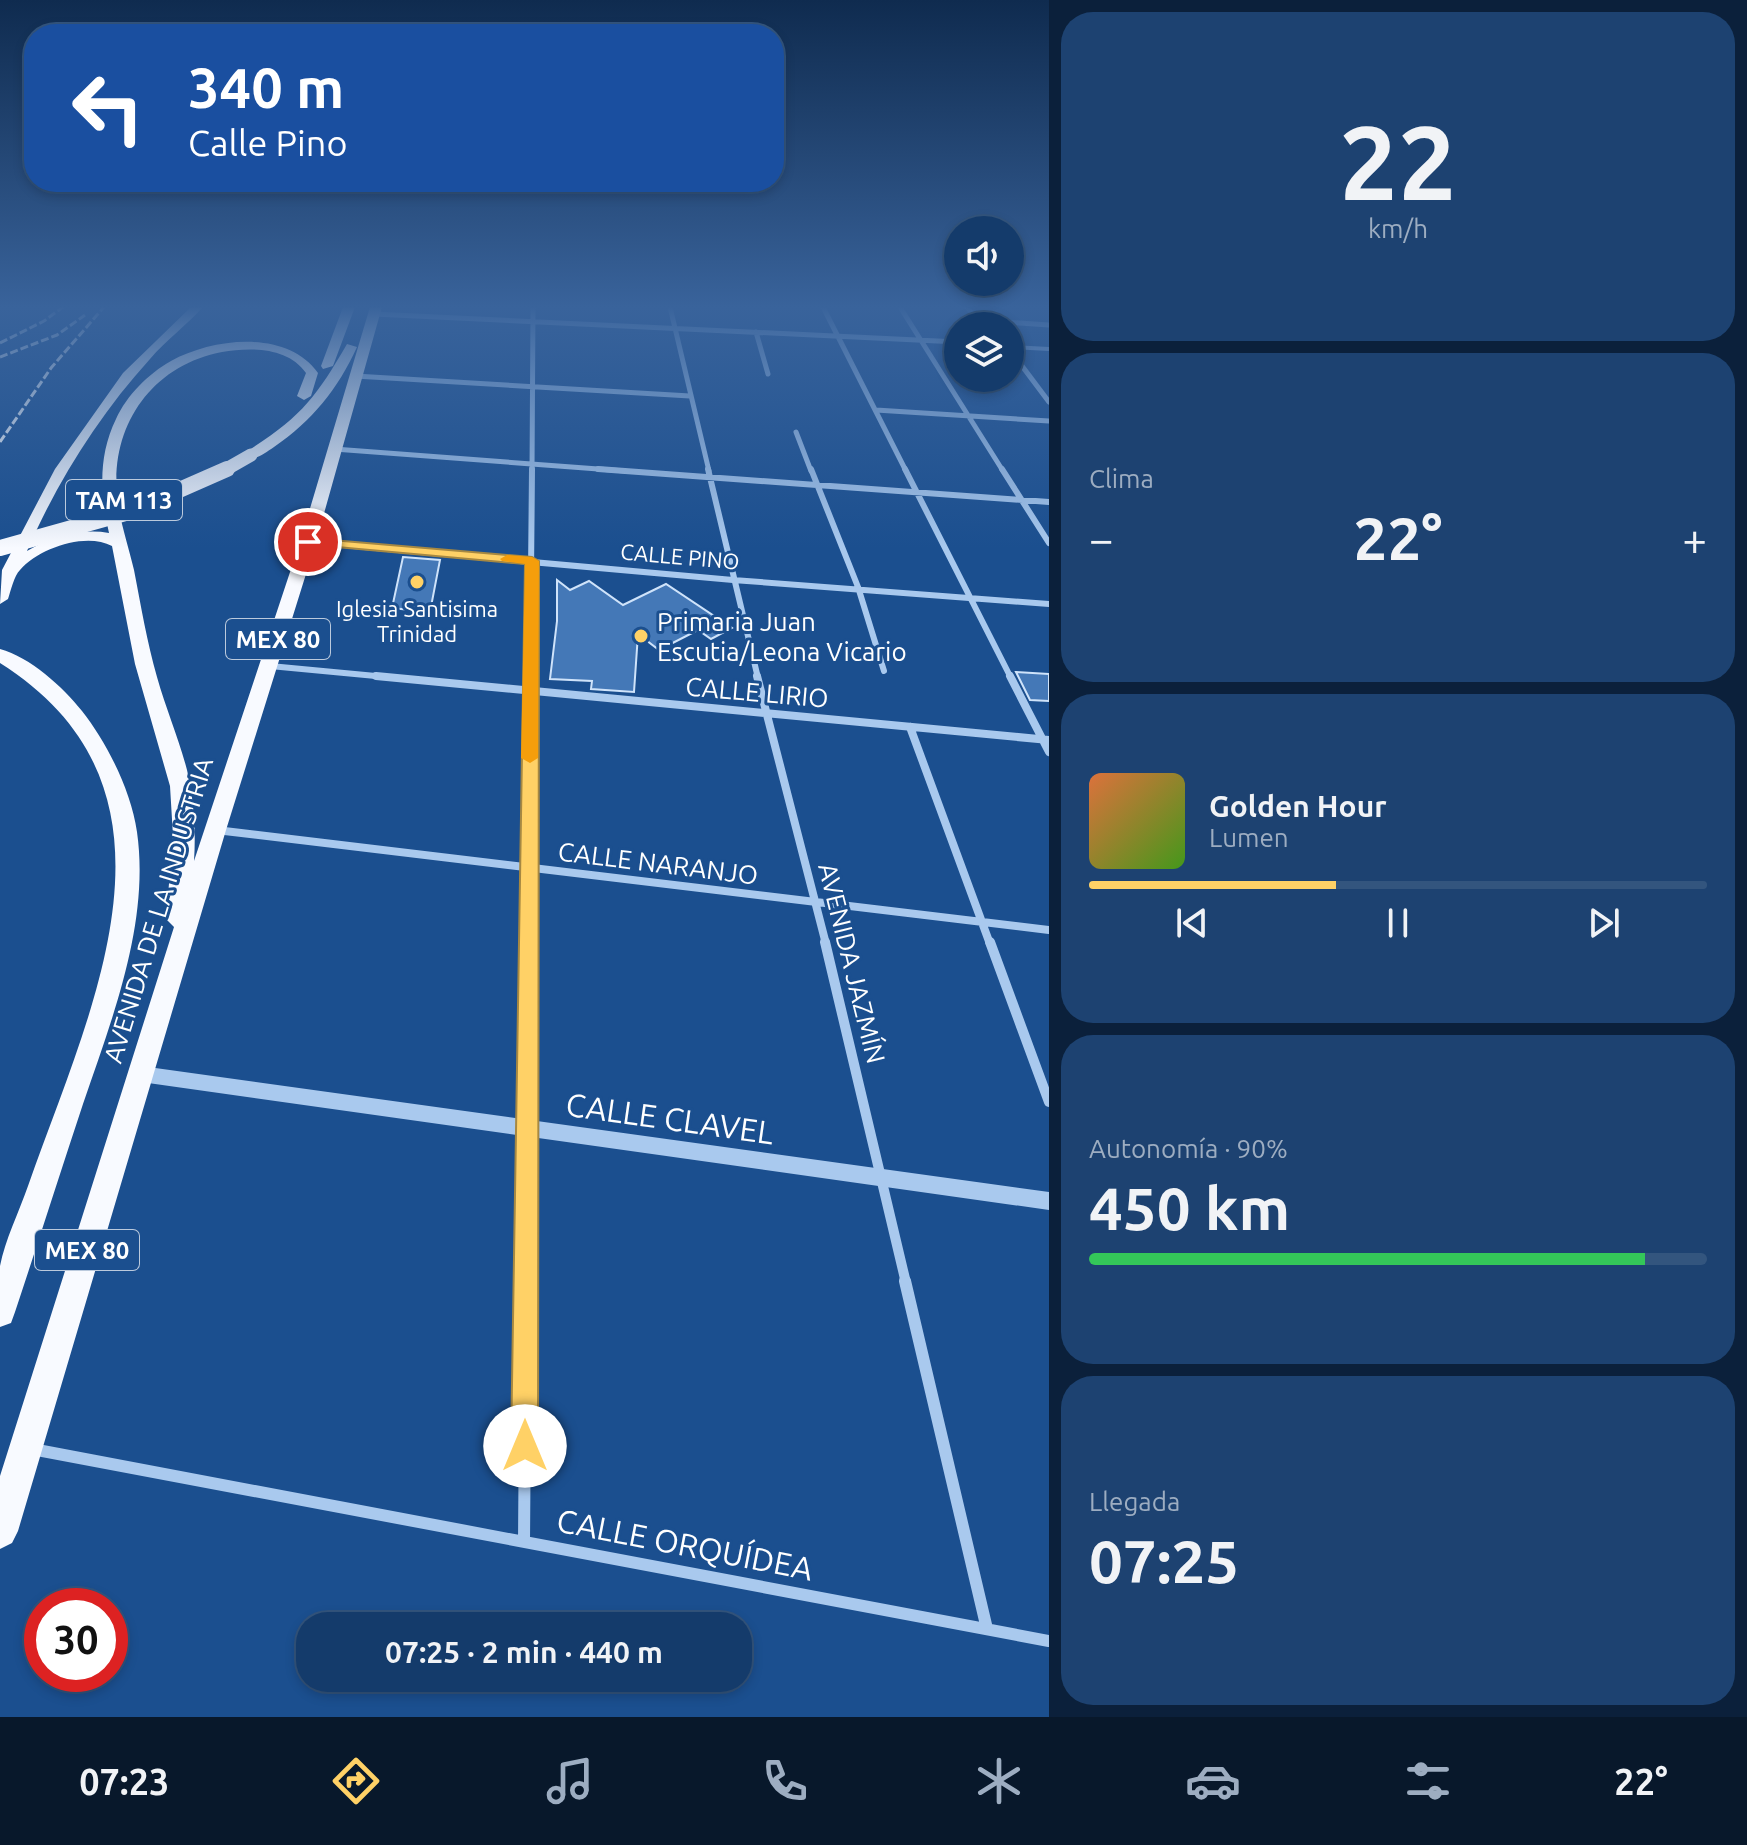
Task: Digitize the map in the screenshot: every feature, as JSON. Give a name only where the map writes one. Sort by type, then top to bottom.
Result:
[{"type":"highway","points":[[0,599],[47,498],[95,419],[120,387]]},
{"type":"highway","points":[[145,387],[129,405],[114,441],[109,491],[144,664],[181,795],[185,854],[174,968]]},
{"type":"highway","points":[[304,396],[307,387]]},
{"type":"highway","points":[[304,396],[310,387]]},
{"type":"highway","points":[[0,548],[89,526],[158,501],[224,471],[246,451],[313,410],[330,387]]},
{"type":"highway","name":"AVENIDA DE LA INDUSTRIA","points":[[0,1531],[215,830],[270,666],[352,387]]},
{"type":"highway","name":"TAM 113","points":[[0,534],[79,515],[246,451],[304,396]]},
{"type":"highway","points":[[13,567],[46,547],[95,535],[110,536],[121,544]]},
{"type":"highway","points":[[0,655],[42,681],[75,711],[98,749],[127,836],[128,881],[114,963],[88,1052],[0,1312]]},
{"type":"street","points":[[524,1542],[531,387]]},
{"type":"street","points":[[549,387],[690,396]]},
{"type":"street","name":"AVENIDA JAZMÍN","points":[[688,387],[766,713],[816,902],[987,1629]]},
{"type":"street","points":[[863,387],[968,597],[1046,739],[1049,752]]},
{"type":"street","points":[[950,387],[1049,543]]},
{"type":"street","points":[[876,410],[1049,421]]},
{"type":"street","points":[[796,432],[858,587],[884,671]]},
{"type":"street","points":[[334,449],[1049,502]]},
{"type":"street","name":"CALLE PINO","points":[[308,542],[733,580],[858,587],[1049,604]]},
{"type":"street","name":"CALLE LIRIO","points":[[270,666],[1046,739]]},
{"type":"street","points":[[910,727],[1049,1102]]},
{"type":"street","name":"CALLE NARANJO","points":[[215,830],[1049,930]]},
{"type":"street","name":"CALLE CLAVEL","points":[[141,1074],[1049,1201]]},
{"type":"street","name":"CALLE ORQUÍDEA","points":[[27,1448],[1049,1641]]},
{"type":"building","name":"Iglesia Santisima Trinidad","points":[[403,557],[440,560],[430,612],[392,608]]},
{"type":"building","points":[[557,580],[570,590],[589,581],[623,605],[666,584],[732,628],[711,639],[698,630],[659,650],[638,634],[634,692],[591,689],[592,681],[550,679],[557,621]]},
{"type":"building","points":[[1016,672],[1049,674],[1049,701],[1030,700]]},
{"type":"railway","points":[[0,442],[38,387]]},
{"type":"slow traffic","points":[[507,559],[532,561],[530,758]]},
{"type":"place","name":"Iglesia Santisima Trinidad","points":[[417,582]]},
{"type":"place","name":"Primaria Juan Escutia/Leona Vicario","points":[[641,636]]},
{"type":"route","points":[[308,542],[532,561],[525,1446]]}]
